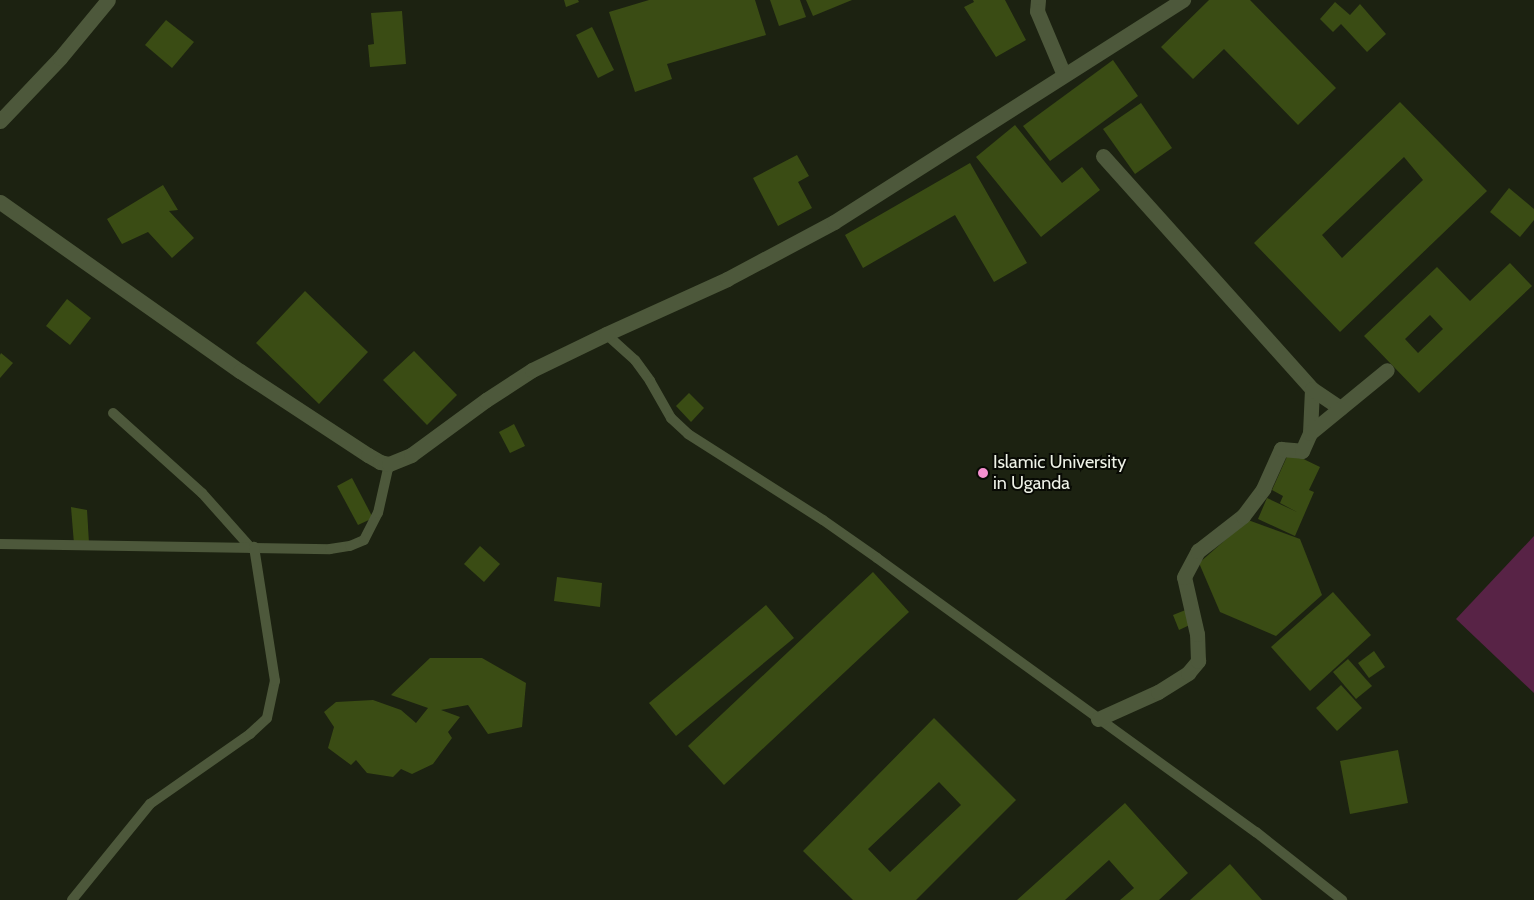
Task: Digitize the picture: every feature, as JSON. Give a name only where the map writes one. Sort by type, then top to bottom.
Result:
[{"type":"street","points":[[0,121],[60,58],[108,0]]},
{"type":"street","points":[[1038,0],[1037,11],[1064,75]]},
{"type":"street","points":[[0,202],[240,371],[368,455],[380,462],[389,464],[411,455],[486,400],[532,370],[727,279],[834,222],[1182,0]]},
{"type":"street","points":[[1103,156],[1312,389],[1340,408]]},
{"type":"street","points":[[1310,433],[1387,370]]},
{"type":"street","points":[[1098,719],[1158,692],[1188,673],[1198,661],[1197,634],[1184,577],[1198,551],[1243,516],[1263,489],[1282,449],[1302,451],[1310,433],[1312,389]]},
{"type":"lane","points":[[606,334],[635,360],[650,381],[671,418],[688,434],[823,520],[1256,832],[1342,900]]},
{"type":"lane","points":[[72,900],[150,804],[250,734],[267,718],[275,681],[253,548],[202,493],[113,413]]},
{"type":"lane","points":[[0,544],[330,549],[350,546],[364,540],[378,513],[389,464]]},
{"type":"shaded area","points":[[1534,536],[1534,693],[1456,619]]},
{"type":"building","points":[[564,0],[578,0],[579,2],[566,7]]},
{"type":"building","points":[[649,0],[755,0],[766,35],[667,64],[672,79],[635,92],[609,12]]},
{"type":"building","points":[[770,0],[800,0],[806,17],[779,26]]},
{"type":"building","points":[[806,0],[852,0],[813,16]]},
{"type":"building","points":[[973,0],[1005,0],[1026,40],[996,57],[964,7],[974,2]]},
{"type":"building","points":[[1209,0],[1250,0],[1336,88],[1298,125],[1224,49],[1193,79],[1161,47]]},
{"type":"building","points":[[1335,2],[1350,15],[1360,4],[1386,34],[1367,52],[1341,24],[1333,32],[1320,19]]},
{"type":"building","points":[[402,11],[406,64],[370,67],[368,45],[374,44],[371,13]]},
{"type":"building","points":[[166,20],[194,42],[172,68],[145,45]]},
{"type":"building","points":[[592,27],[614,70],[598,78],[576,35]]},
{"type":"building","points":[[1113,60],[1138,96],[1050,161],[1023,126]]},
{"type":"building","points":[[1400,102],[1487,191],[1340,332],[1254,243]],"holes":[[[1404,157],[1423,180],[1342,258],[1322,235]]]},
{"type":"building","points":[[1141,103],[1172,148],[1135,174],[1103,129]]},
{"type":"building","points":[[1015,125],[1062,183],[1082,167],[1100,190],[1041,237],[976,157]]},
{"type":"building","points":[[797,155],[809,176],[798,182],[812,208],[778,226],[753,178]]},
{"type":"building","points":[[970,163],[1027,263],[994,282],[955,215],[863,268],[845,235]]},
{"type":"building","points":[[163,185],[178,210],[169,211],[194,238],[172,258],[148,232],[122,244],[107,219]]},
{"type":"building","points":[[1509,188],[1534,209],[1534,220],[1520,237],[1490,212]]},
{"type":"building","points":[[1510,263],[1532,286],[1419,393],[1364,336],[1437,267],[1470,301]],"holes":[[[1430,315],[1443,329],[1418,353],[1405,339]]]},
{"type":"building","points":[[305,291],[368,352],[319,404],[256,343]]},
{"type":"building","points":[[67,299],[91,318],[70,345],[46,326]]},
{"type":"building","points":[[414,351],[457,395],[427,425],[383,380]]},
{"type":"building","points":[[1,353],[13,363],[0,378],[0,355]]},
{"type":"building","points":[[689,393],[704,408],[691,422],[676,406]]},
{"type":"building","points":[[514,424],[525,446],[510,453],[499,432]]},
{"type":"building","points":[[1289,452],[1320,467],[1309,490],[1314,492],[1295,536],[1258,519],[1267,498],[1297,512],[1280,503],[1283,496],[1272,490]]},
{"type":"building","points":[[352,478],[373,518],[358,525],[337,486]]},
{"type":"building","points":[[71,507],[87,510],[89,543],[74,544]]},
{"type":"building","points":[[1248,520],[1300,539],[1322,595],[1276,636],[1220,612],[1199,563]]},
{"type":"building","points":[[480,546],[500,564],[484,582],[464,564]]},
{"type":"building","points":[[873,572],[909,612],[724,785],[688,746]]},
{"type":"building","points":[[557,577],[602,583],[600,607],[554,601]]},
{"type":"building","points":[[1333,592],[1371,635],[1310,691],[1271,647]]},
{"type":"building","points":[[766,605],[794,638],[676,736],[649,703]]},
{"type":"building","points":[[1188,609],[1194,623],[1179,630],[1173,615]]},
{"type":"building","points":[[1374,651],[1385,667],[1369,678],[1358,663]]},
{"type":"building","points":[[430,658],[482,658],[526,683],[522,727],[488,734],[468,705],[441,710],[460,717],[448,732],[452,738],[433,764],[412,774],[401,769],[393,777],[367,773],[356,760],[351,765],[328,748],[334,727],[324,712],[336,702],[373,700],[401,710],[416,723],[428,708],[391,695]]},
{"type":"building","points":[[1348,659],[1372,686],[1356,699],[1333,672]]},
{"type":"building","points":[[1341,685],[1362,708],[1337,731],[1316,708]]},
{"type":"building","points":[[934,718],[1016,800],[916,900],[853,900],[803,851]],"holes":[[[939,782],[961,805],[890,872],[868,849]]]},
{"type":"building","points":[[1398,750],[1408,803],[1350,814],[1340,761]]},
{"type":"building","points":[[1125,803],[1188,873],[1159,900],[1120,900],[1134,888],[1109,860],[1065,900],[1017,900]]},
{"type":"building","points":[[1230,864],[1262,900],[1190,900]]},
{"type":"place","name":"Islamic University in Uganda","points":[[983,473]]}]
